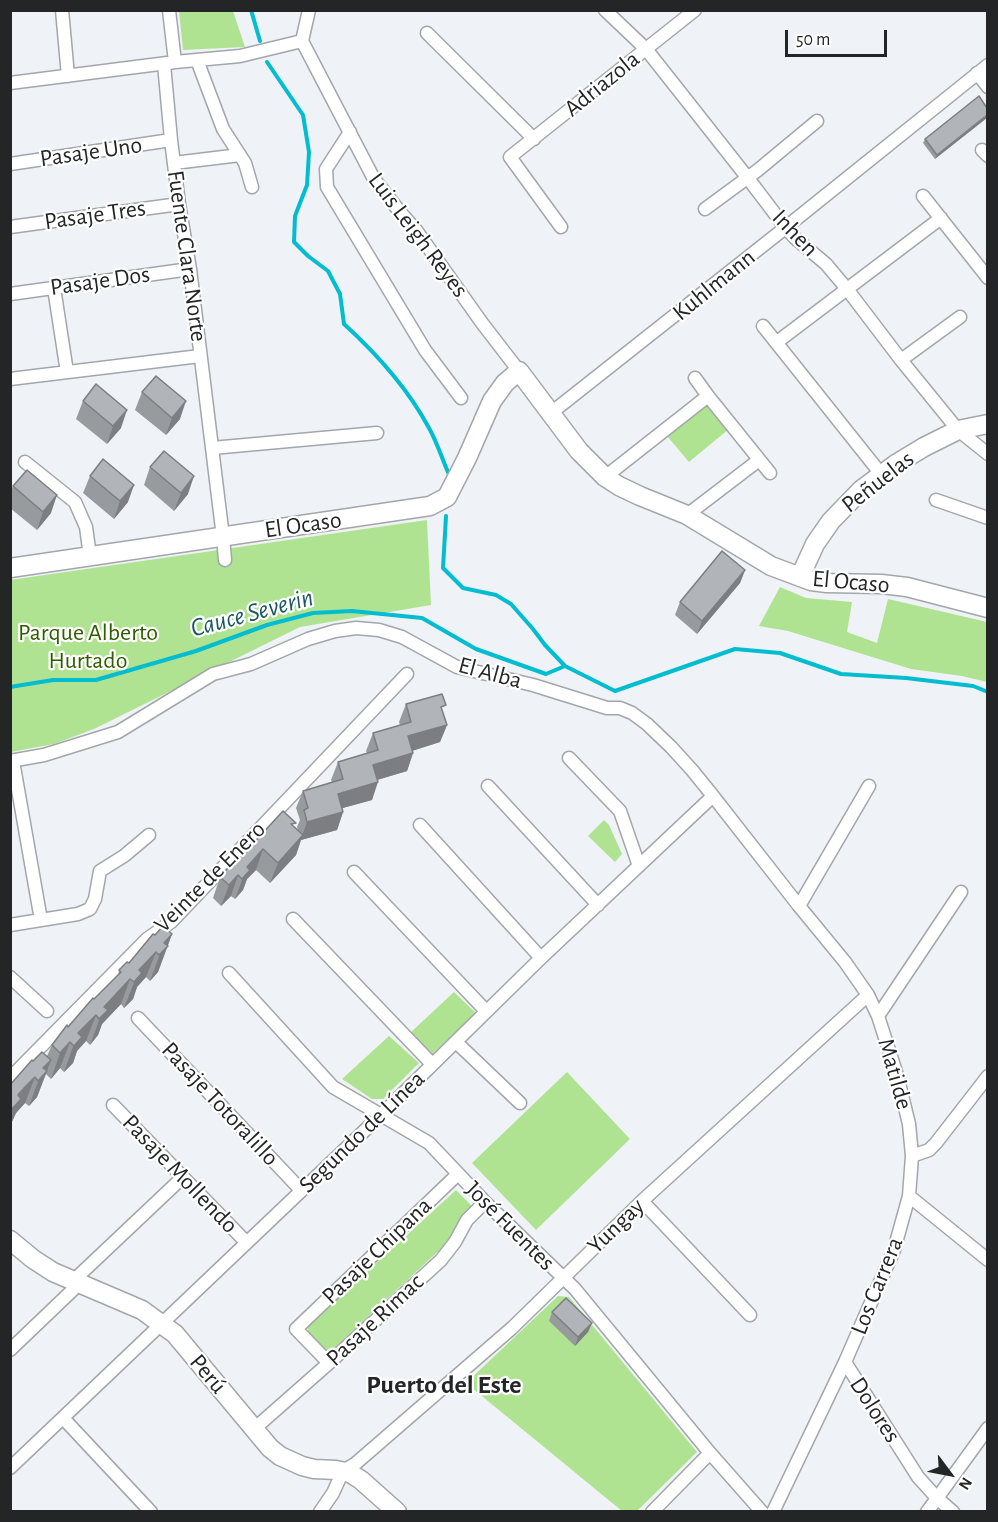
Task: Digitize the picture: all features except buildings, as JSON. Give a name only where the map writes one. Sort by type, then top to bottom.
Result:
[{"type":"street","points":[[62,10],[68,76]]},
{"type":"street","name":"Fuente Clara Norte","points":[[169,10],[171,140],[190,269],[225,560]]},
{"type":"street","points":[[10,83],[240,56],[302,41],[309,10]]},
{"type":"street","name":"Inhen","points":[[605,10],[646,49],[785,227],[826,264],[958,430],[987,454]]},
{"type":"street","name":"Adriazola","points":[[561,227],[510,157],[646,49],[687,13]]},
{"type":"street","points":[[428,33],[534,139]]},
{"type":"street","name":"Luis Leigh Reyes","points":[[302,41],[374,179],[417,230],[482,323],[551,413]]},
{"type":"street","points":[[197,60],[223,129],[245,163],[252,187]]},
{"type":"street","name":"Kuhlmann","points":[[551,413],[987,65]]},
{"type":"street","points":[[977,73],[987,87]]},
{"type":"street","points":[[705,208],[758,170],[817,121]]},
{"type":"street","points":[[350,132],[326,169],[327,187],[425,350],[461,398]]},
{"type":"street","name":"Pasaje Uno","points":[[10,164],[171,140]]},
{"type":"street","points":[[174,163],[240,155]]},
{"type":"street","points":[[923,196],[987,278]]},
{"type":"street","name":"Pasaje Tres","points":[[10,227],[179,204]]},
{"type":"street","points":[[777,342],[941,218]]},
{"type":"street","name":"Pasaje Dos","points":[[10,294],[190,269]]},
{"type":"street","points":[[54,288],[68,372]]},
{"type":"street","points":[[901,360],[960,316]]},
{"type":"street","points":[[763,326],[881,474]]},
{"type":"street","points":[[10,379],[200,356]]},
{"type":"street","name":"El Ocaso","points":[[10,568],[430,506],[447,497],[492,400],[505,383],[519,371]]},
{"type":"street","points":[[695,378],[770,473]]},
{"type":"street","points":[[605,477],[708,396]]},
{"type":"street","name":"El Ocaso","points":[[551,413],[579,451],[605,477],[646,499],[687,515],[771,566],[812,581],[907,587],[987,608]]},
{"type":"street","name":"Peñuelas","points":[[800,577],[815,544],[831,521],[861,490],[881,474],[924,447],[958,430],[987,424]]},
{"type":"street","points":[[212,448],[377,433]]},
{"type":"street","points":[[687,515],[759,460]]},
{"type":"street","points":[[25,462],[75,502],[86,527],[90,556]]},
{"type":"street","points":[[936,500],[987,518]]},
{"type":"street","name":"El Alba","points":[[12,761],[44,755],[118,732],[213,674],[251,664],[308,639],[356,628],[379,630],[402,637],[457,667],[533,685],[607,708],[620,708],[632,713],[647,724],[671,747],[714,796],[799,906],[846,962],[868,994]]},
{"type":"street","name":"Veinte de Enero","points":[[10,1077],[147,939],[171,922],[407,674]]},
{"type":"street","points":[[569,758],[620,811],[639,866]]},
{"type":"street","points":[[12,761],[41,920]]},
{"type":"street","points":[[488,786],[598,905]]},
{"type":"street","points":[[799,906],[869,786]]},
{"type":"street","name":"Segundo de Línea","points":[[10,1468],[381,1115],[541,958],[714,796]]},
{"type":"street","points":[[420,825],[541,958]]},
{"type":"street","points":[[10,925],[78,914],[90,909],[95,899],[100,871],[124,856],[149,835]]},
{"type":"street","points":[[354,872],[486,1011]]},
{"type":"street","points":[[878,1016],[961,892]]},
{"type":"street","points":[[293,919],[432,1064]]},
{"type":"street","name":"José Fuentes","points":[[229,973],[333,1087],[429,1143],[485,1202],[575,1289],[710,1453],[762,1512]]},
{"type":"street","points":[[10,977],[47,1011]]},
{"type":"street","name":"Matilde","points":[[868,994],[878,1016],[897,1074],[909,1124],[912,1156]]},
{"type":"street","name":"Yungay","points":[[320,1512],[333,1493],[343,1471],[512,1328],[642,1201],[868,994]]},
{"type":"street","name":"Pasaje Totoralillo","points":[[138,1018],[301,1190]]},
{"type":"street","points":[[456,1042],[519,1103]]},
{"type":"street","points":[[912,1156],[929,1150],[936,1143],[987,1076]]},
{"type":"street","name":"Pasaje Mollendo","points":[[113,1105],[246,1242]]},
{"type":"street","name":"Los Carrera","points":[[773,1512],[845,1362],[894,1250],[909,1196],[912,1156]]},
{"type":"street","name":"Pasaje Chipana","points":[[329,1363],[292,1324],[458,1173]]},
{"type":"street","points":[[10,1350],[182,1178]]},
{"type":"street","points":[[909,1196],[987,1260]]},
{"type":"street","points":[[642,1201],[750,1315]]},
{"type":"street","name":"Pasaje Rimac","points":[[254,1429],[441,1260],[455,1242],[467,1220],[485,1202]]},
{"type":"street","name":"Perú","points":[[10,1240],[53,1272],[135,1307],[175,1334],[270,1448],[291,1462],[314,1469],[350,1473],[362,1480],[397,1512]]},
{"type":"street","name":"Dolores","points":[[845,1362],[918,1477],[953,1512]]},
{"type":"street","points":[[63,1418],[151,1512]]},
{"type":"street","points":[[927,1512],[987,1428]]},
{"type":"street","points":[[652,1512],[710,1453]]},
{"type":"green space","points":[[179,11],[233,11],[245,47],[183,50]]},
{"type":"green space","points":[[707,403],[729,429],[689,462],[667,436]]},
{"type":"green space","name":"Parque Alberto Hurtado","points":[[427,520],[431,605],[300,627],[94,729],[54,744],[11,752],[10,580]]},
{"type":"green space","points":[[780,587],[806,598],[852,602],[847,632],[877,643],[888,599],[987,622],[987,682],[911,669],[788,631],[759,626]]},
{"type":"green space","points":[[604,820],[609,825],[622,854],[615,862],[588,836]]},
{"type":"green space","points":[[454,992],[476,1013],[432,1054],[410,1033]]},
{"type":"green space","points":[[389,1036],[419,1063],[383,1099],[372,1099],[342,1079]]},
{"type":"green space","points":[[567,1072],[630,1139],[536,1230],[472,1163]]},
{"type":"green space","points":[[456,1190],[472,1206],[463,1215],[446,1244],[330,1352],[323,1350],[308,1333],[308,1326]]},
{"type":"green space","points":[[558,1296],[569,1297],[697,1452],[637,1511],[622,1511],[466,1383]]},
{"type":"waterway","points":[[251,10],[260,41]]},
{"type":"waterway","points":[[267,62],[303,115],[309,152],[307,185],[295,216],[294,242],[328,271],[340,294],[344,324],[380,360],[412,400],[432,434],[451,479]]},
{"type":"waterway","points":[[446,516],[443,568],[463,588],[496,595],[511,604],[565,666],[615,691],[735,649],[780,653],[841,674],[906,678],[973,686],[988,692]]},
{"type":"waterway","name":"Cauce Severin","points":[[10,687],[53,680],[96,680],[196,651],[267,625],[313,613],[352,611],[422,618],[476,649],[546,674],[565,666]]},
{"type":"district","name":"Puerto del Este","points":[[444,1385]]}]
